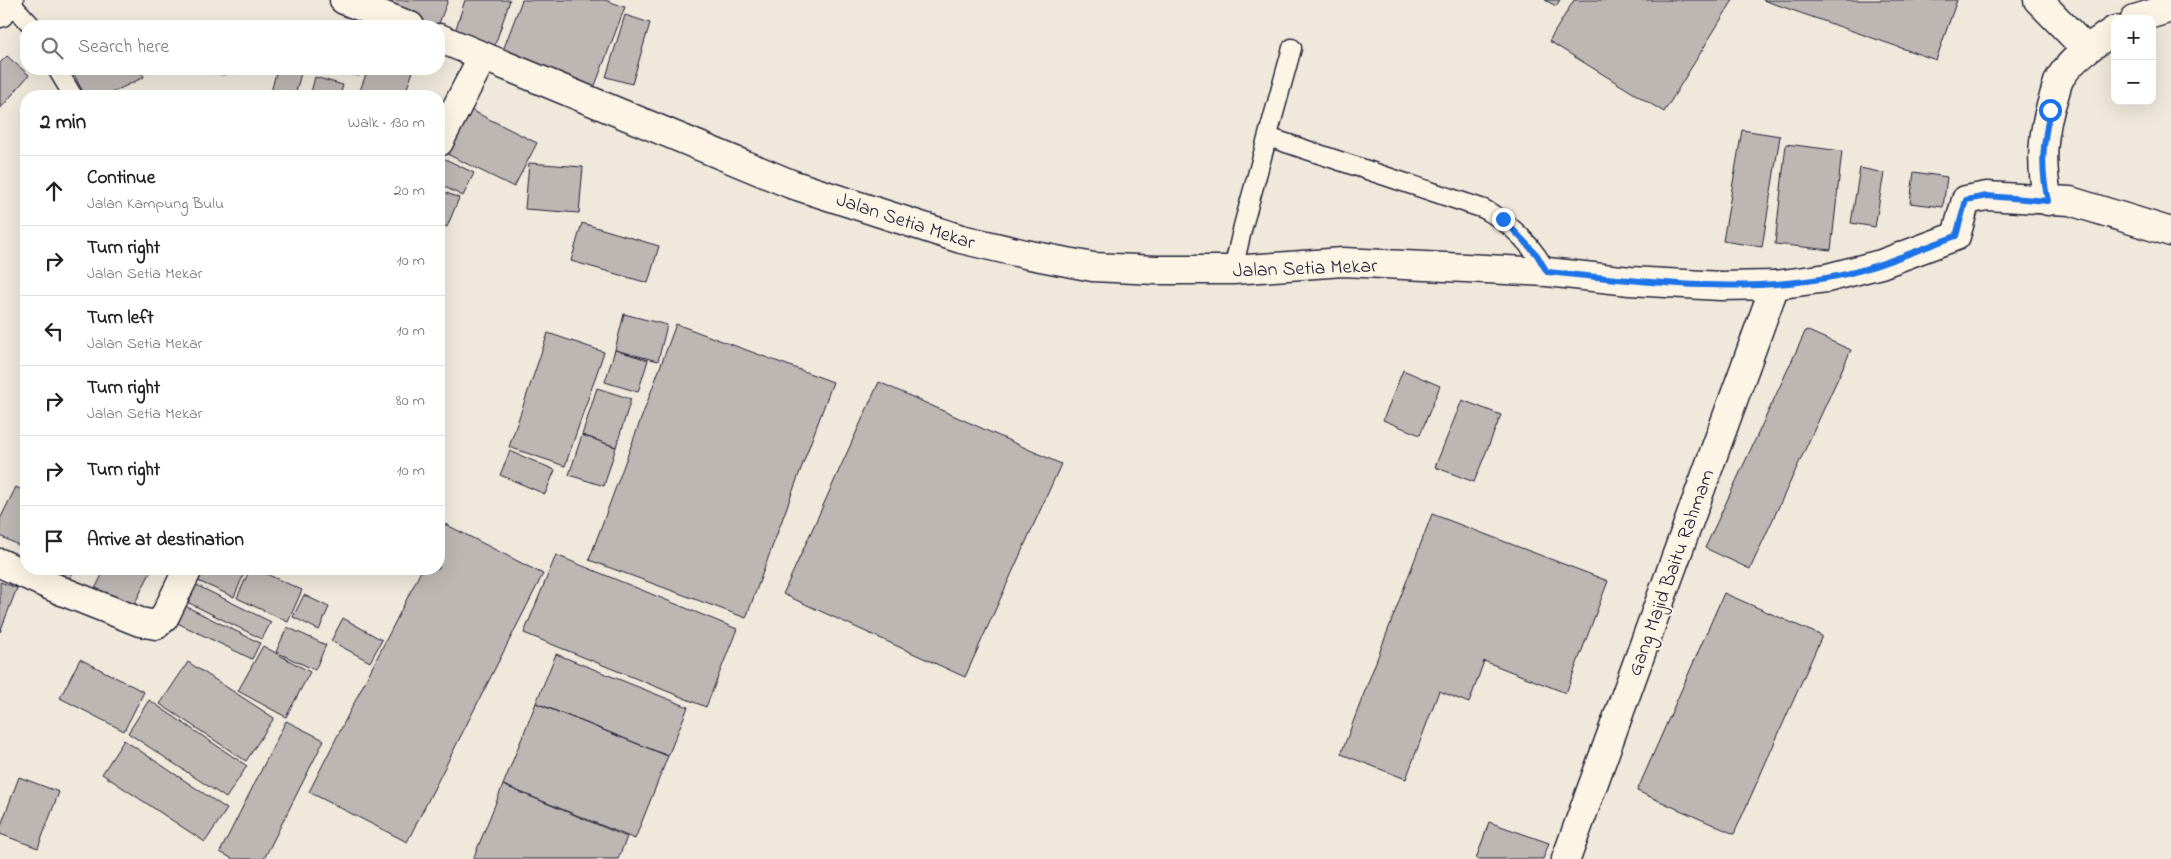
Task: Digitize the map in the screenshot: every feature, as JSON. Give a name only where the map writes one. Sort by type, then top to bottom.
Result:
[{"type":"street","points":[[344,0],[395,20]]},
{"type":"street","points":[[2038,0],[2086,49]]},
{"type":"street","points":[[2148,15],[2171,8]]},
{"type":"street","points":[[2048,201],[2042,176],[2042,146],[2060,78],[2086,49],[2111,33]]},
{"type":"street","name":"Jalan Setia Mekar","points":[[445,40],[791,184],[899,217],[961,239],[1093,267],[1156,270],[1233,270],[1343,262],[1547,272],[1721,286],[1775,285],[1827,278],[1881,264],[1956,236],[1966,200],[1987,196],[2070,201],[2171,232]]},
{"type":"street","points":[[445,130],[483,56]]},
{"type":"street","name":"Gang Majid Baitu Rahmam","points":[[1566,859],[1775,285]]},
{"type":"street","points":[[0,564],[20,573]]},
{"type":"street","points":[[26,575],[140,622],[156,625],[164,618],[185,575]]},
{"type":"lane","points":[[2133,15],[2142,0]]},
{"type":"lane","points":[[6,5],[25,20]]},
{"type":"lane","points":[[1233,270],[1292,48]]},
{"type":"lane","points":[[61,75],[69,90]]},
{"type":"lane","points":[[1268,137],[1484,209],[1503,219],[1537,255],[1547,272]]},
{"type":"building","points":[[373,0],[448,0],[440,20],[415,20],[371,5]]},
{"type":"building","points":[[465,0],[510,0],[493,51],[453,38]]},
{"type":"building","points":[[522,0],[605,0],[625,7],[594,88],[502,53]]},
{"type":"building","points":[[1545,0],[1560,0],[1556,6]]},
{"type":"building","points":[[1574,0],[1733,0],[1664,112],[1549,41]]},
{"type":"building","points":[[1763,0],[1957,0],[1936,60]]},
{"type":"building","points":[[625,15],[650,23],[632,84],[606,77]]},
{"type":"building","points":[[7,56],[20,67],[20,75],[29,75],[0,109],[0,63]]},
{"type":"building","points":[[74,75],[143,75],[144,77],[117,90],[82,90]]},
{"type":"building","points":[[275,75],[300,75],[297,90],[272,90]]},
{"type":"building","points":[[366,75],[412,75],[406,90],[360,90]]},
{"type":"building","points":[[315,77],[343,85],[342,90],[312,90]]},
{"type":"building","points":[[461,105],[537,143],[514,187],[445,153],[445,138]]},
{"type":"building","points":[[1742,130],[1780,136],[1762,247],[1723,241]]},
{"type":"building","points":[[1786,144],[1842,151],[1831,250],[1775,244]]},
{"type":"building","points":[[445,159],[474,173],[463,196],[445,187]]},
{"type":"building","points":[[529,163],[583,167],[579,213],[525,209]]},
{"type":"building","points":[[1860,168],[1884,173],[1875,227],[1851,223]]},
{"type":"building","points":[[1914,172],[1947,177],[1943,207],[1910,203]]},
{"type":"building","points":[[445,192],[459,198],[447,227],[445,226]]},
{"type":"building","points":[[582,223],[659,246],[648,283],[571,261]]},
{"type":"building","points":[[624,314],[667,325],[658,361],[615,350]]},
{"type":"building","points":[[676,324],[833,382],[746,618],[589,560]]},
{"type":"building","points":[[1806,330],[1851,350],[1750,569],[1705,548]]},
{"type":"building","points":[[548,333],[604,352],[565,466],[509,447]]},
{"type":"building","points":[[615,350],[648,360],[638,392],[605,382]]},
{"type":"building","points":[[1403,370],[1440,386],[1420,435],[1383,420]]},
{"type":"building","points":[[879,382],[1061,464],[965,677],[783,594]]},
{"type":"building","points":[[597,388],[631,399],[616,447],[582,435]]},
{"type":"building","points":[[1462,400],[1501,415],[1474,482],[1435,467]]},
{"type":"building","points":[[582,435],[616,447],[604,486],[569,475]]},
{"type":"building","points":[[510,451],[555,470],[545,494],[500,475]]},
{"type":"building","points":[[16,487],[20,489],[20,546],[0,536],[0,519]]},
{"type":"building","points":[[1432,514],[1608,581],[1566,693],[1484,661],[1469,703],[1439,691],[1406,779],[1341,754]]},
{"type":"building","points":[[445,524],[543,574],[407,842],[309,792],[419,575],[445,575]]},
{"type":"building","points":[[556,555],[737,629],[706,707],[524,633]]},
{"type":"building","points":[[62,575],[72,575],[70,579]]},
{"type":"building","points":[[102,575],[149,575],[132,609],[95,589]]},
{"type":"building","points":[[190,575],[243,575],[234,597],[189,577]]},
{"type":"building","points":[[247,575],[268,575],[302,590],[288,622],[237,598]]},
{"type":"building","points":[[0,582],[17,588],[0,632]]},
{"type":"building","points":[[194,584],[271,622],[262,639],[185,601]]},
{"type":"building","points":[[1724,593],[1822,636],[1734,834],[1637,791]]},
{"type":"building","points":[[304,595],[329,607],[319,630],[293,617]]},
{"type":"building","points":[[175,601],[260,643],[252,659],[167,618]]},
{"type":"building","points":[[343,618],[382,640],[370,662],[331,641]]},
{"type":"building","points":[[287,627],[326,645],[315,670],[276,652]]},
{"type":"building","points":[[263,646],[310,672],[286,717],[238,691]]},
{"type":"building","points":[[556,654],[688,707],[668,756],[536,703]]},
{"type":"building","points":[[80,659],[144,692],[124,731],[60,698]]},
{"type":"building","points":[[188,662],[274,718],[246,761],[160,704]]},
{"type":"building","points":[[149,700],[247,766],[226,798],[128,733]]},
{"type":"building","points":[[536,703],[668,756],[635,839],[503,785]]},
{"type":"building","points":[[286,721],[324,740],[264,859],[233,859],[220,852]]},
{"type":"building","points":[[124,740],[227,809],[205,842],[102,774]]},
{"type":"building","points":[[19,777],[59,792],[38,848],[0,834],[0,828]]},
{"type":"building","points":[[503,785],[627,837],[618,859],[473,859]]},
{"type":"building","points":[[1489,822],[1549,843],[1543,859],[1476,859]]},
{"type":"route","points":[[1503,219],[1537,255],[1547,272],[1721,286],[1775,285],[1827,278],[1881,264],[1956,236],[1966,200],[1987,196],[2048,201],[2042,176],[2042,146],[2050,110]]}]
